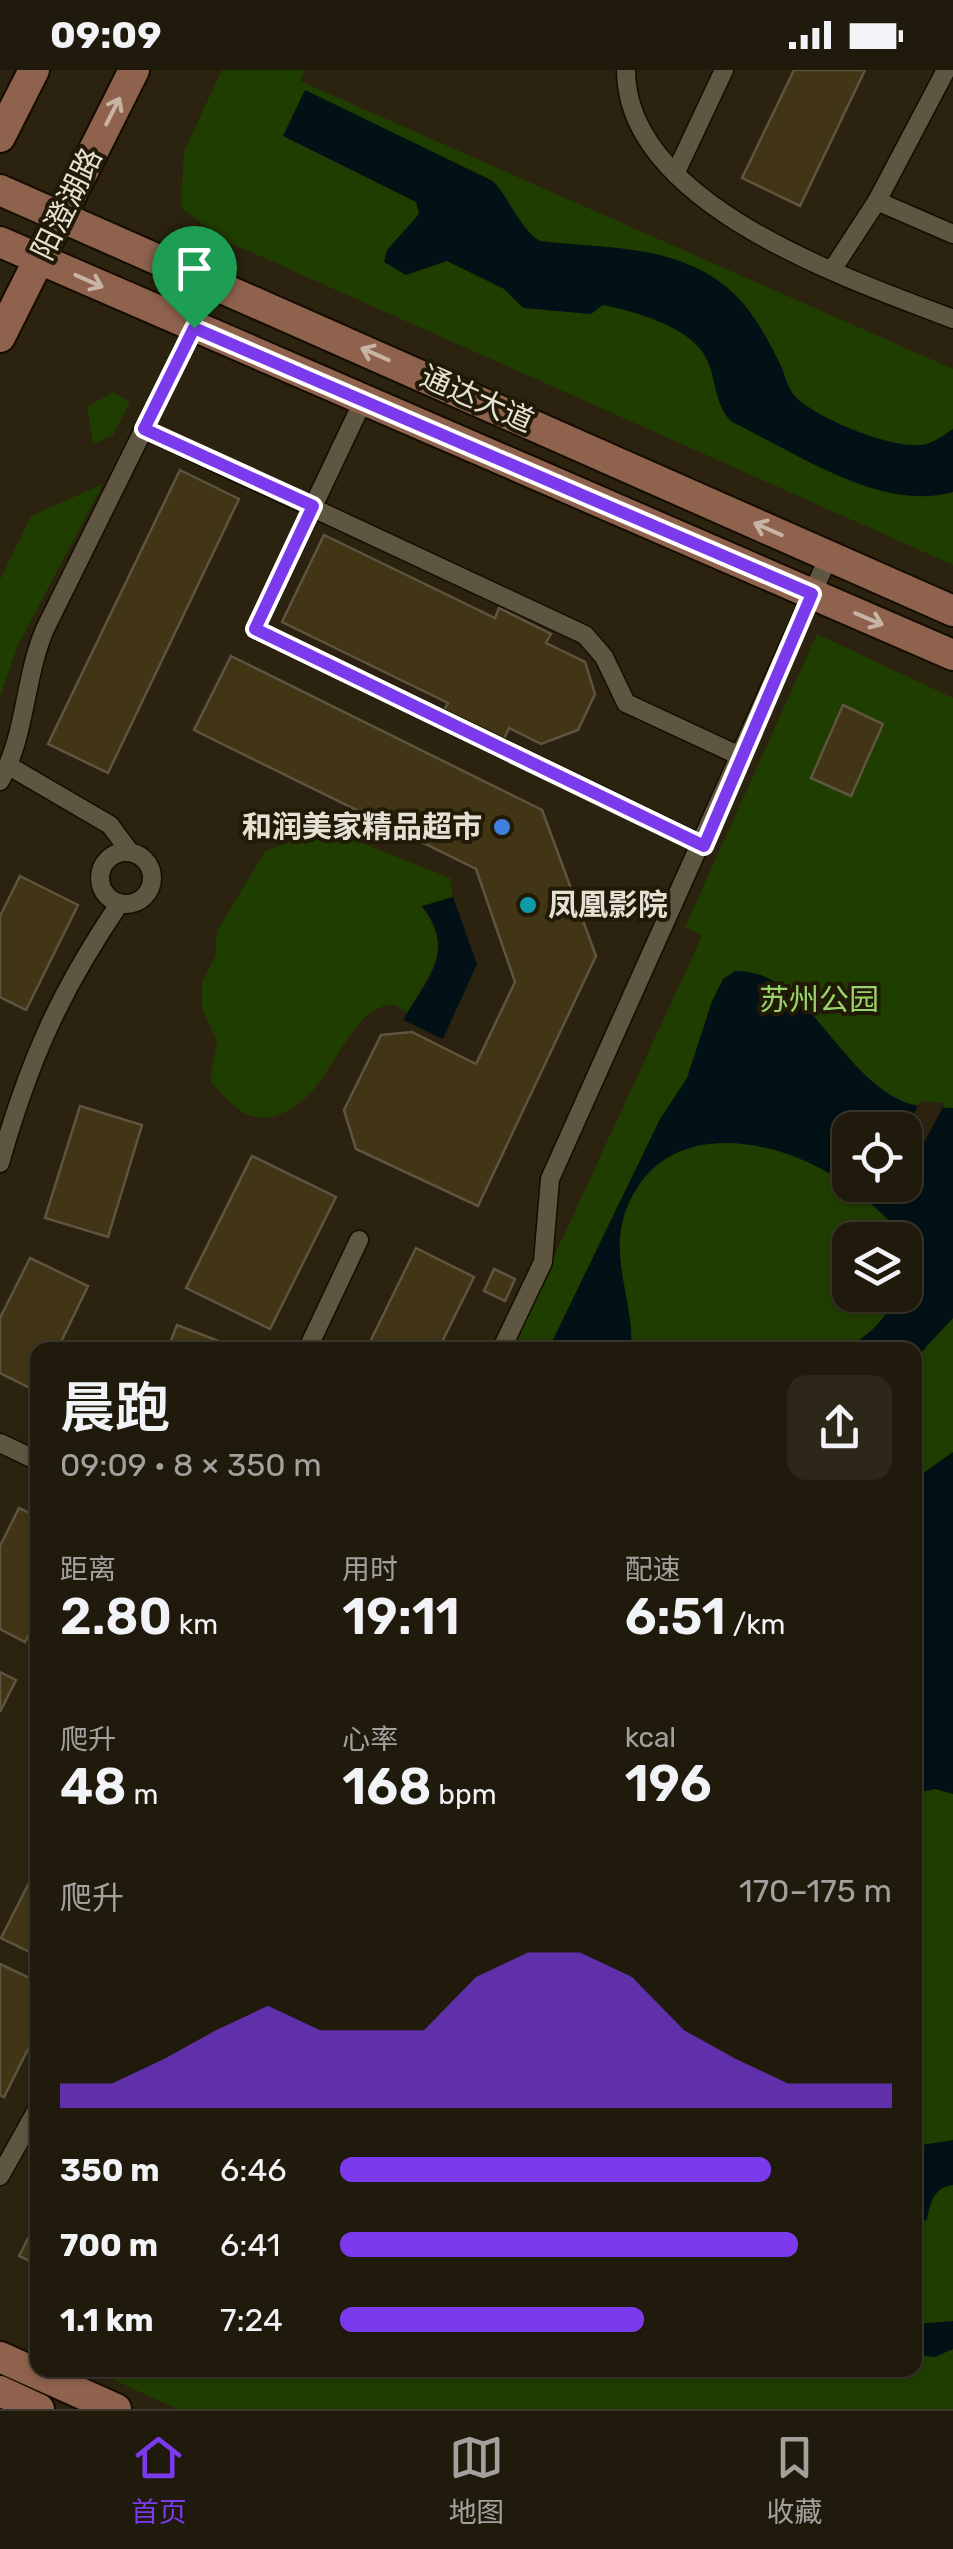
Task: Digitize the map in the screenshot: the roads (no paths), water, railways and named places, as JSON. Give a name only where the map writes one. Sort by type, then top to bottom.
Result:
[{"type":"main road","points":[[0,137],[34,70]]},
{"type":"main road","name":"阳澄湖路","points":[[0,338],[134,70]]},
{"type":"main road","name":"通达大道","points":[[0,190],[62,214],[953,611]]},
{"type":"main road","name":"通达大道","points":[[0,242],[953,655]]},
{"type":"main road","points":[[0,2357],[30,2370]]},
{"type":"main road","points":[[45,2377],[116,2409]]},
{"type":"lane","points":[[626,70],[632,103],[648,138],[710,205],[764,240],[953,319]]},
{"type":"lane","points":[[676,172],[724,70]]},
{"type":"lane","points":[[832,270],[877,201],[946,70]]},
{"type":"lane","points":[[877,201],[953,234]]},
{"type":"lane","points":[[0,1163],[24,1081],[59,998],[120,903],[143,897],[152,883],[150,866],[130,852],[110,824],[4,774],[30,664],[194,328]]},
{"type":"lane","points":[[363,400],[255,629],[704,846]]},
{"type":"lane","points":[[144,429],[585,636],[604,657],[626,703],[742,757]]},
{"type":"lane","points":[[506,1342],[543,1262],[550,1180],[704,846],[829,556]]},
{"type":"lane","points":[[120,903],[100,886],[101,868],[113,854],[130,852]]},
{"type":"lane","points":[[311,1342],[359,1240]]},
{"type":"lane","points":[[1,1445],[30,1458]]},
{"type":"lane","points":[[0,2176],[30,2122]]},
{"type":"place","name":"和润美家精品超市","points":[[502,827]]},
{"type":"place","name":"凤凰影院","points":[[528,905]]},
{"type":"park label","name":"苏州公园","points":[[819,1000]]}]
